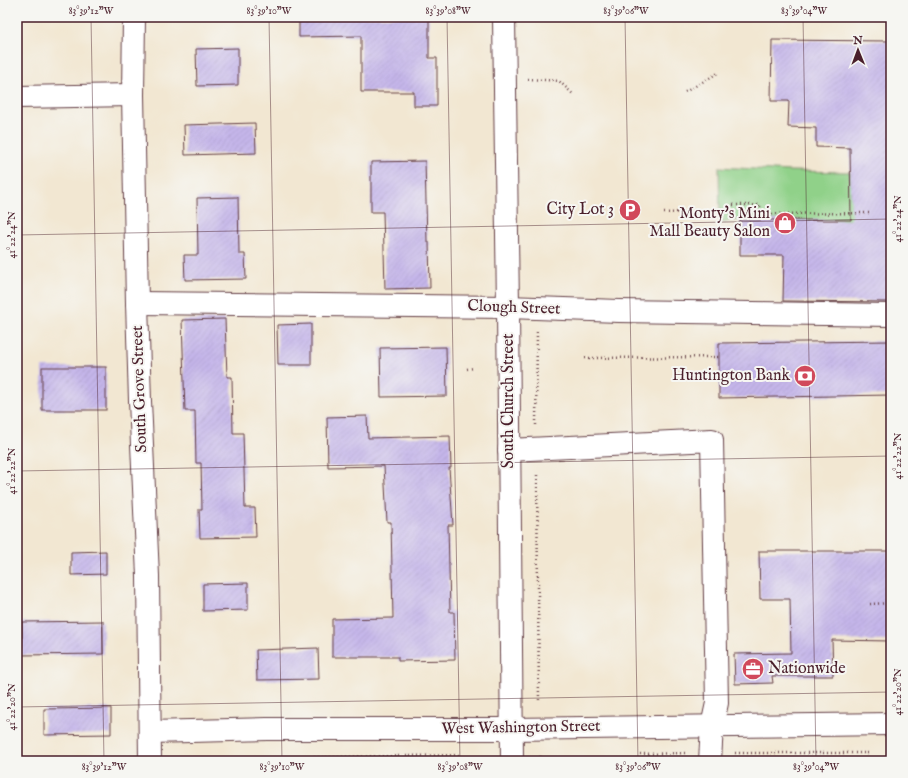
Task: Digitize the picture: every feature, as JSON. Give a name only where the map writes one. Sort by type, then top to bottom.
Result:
[{"type":"street","name":"South Grove Street","points":[[134,17],[133,95],[140,401],[148,576],[150,761]]},
{"type":"street","name":"South Church Street","points":[[504,17],[512,761]]},
{"type":"street","points":[[17,97],[133,95]]},
{"type":"street","name":"Clough Street","points":[[138,303],[508,307],[626,311],[891,315]]},
{"type":"street","points":[[509,450],[712,440],[717,703],[712,726],[716,756]]},
{"type":"street","name":"West Washington Street","points":[[150,732],[267,729],[891,724]]},
{"type":"path","points":[[685,92],[718,73]]},
{"type":"path","points":[[525,79],[558,81],[574,95]]},
{"type":"path","points":[[733,205],[760,205],[760,214],[872,213]]},
{"type":"path","points":[[664,213],[712,211]]},
{"type":"path","points":[[536,430],[537,328]]},
{"type":"path","points":[[584,358],[719,357]]},
{"type":"path","points":[[467,369],[474,368]]},
{"type":"path","points":[[537,475],[539,702]]},
{"type":"path","points":[[870,604],[891,603]]},
{"type":"path","points":[[716,756],[870,753]]},
{"type":"path","points":[[540,754],[540,761]]},
{"type":"path","points":[[174,760],[463,755]]},
{"type":"green space","points":[[719,167],[790,171],[850,172],[851,197],[872,196],[872,220],[740,220],[720,222]]},
{"type":"building","points":[[299,17],[429,17],[429,58],[437,58],[437,106],[414,106],[414,92],[361,92],[361,36],[299,37]]},
{"type":"building","points":[[772,40],[891,41],[891,302],[783,301],[784,255],[740,255],[740,220],[851,220],[850,148],[816,147],[816,128],[788,127],[789,101],[771,101]]},
{"type":"building","points":[[238,48],[238,85],[197,86],[196,49]]},
{"type":"building","points":[[255,123],[256,153],[185,155],[184,125]]},
{"type":"building","points":[[425,161],[430,288],[385,289],[383,212],[371,212],[371,162]]},
{"type":"building","points":[[238,197],[239,254],[245,254],[246,279],[185,280],[184,255],[198,255],[197,198]]},
{"type":"building","points":[[225,319],[227,377],[232,377],[233,433],[243,433],[245,508],[255,508],[256,537],[200,538],[199,509],[202,509],[201,463],[196,463],[195,411],[185,411],[182,320]]},
{"type":"building","points":[[311,324],[311,365],[278,365],[277,325]]},
{"type":"building","name":"Huntington Bank","points":[[891,341],[891,395],[719,398],[719,343]]},
{"type":"building","points":[[446,347],[447,396],[381,397],[380,348]]},
{"type":"building","points":[[42,367],[106,367],[106,410],[42,410]]},
{"type":"building","points":[[367,416],[368,438],[450,436],[451,468],[449,468],[453,525],[448,525],[450,612],[454,612],[455,660],[398,661],[398,657],[332,657],[332,619],[393,618],[391,522],[387,522],[384,466],[328,467],[327,417]]},
{"type":"building","points":[[106,551],[106,574],[71,575],[71,552]]},
{"type":"building","points":[[759,551],[891,551],[891,641],[832,640],[833,676],[772,676],[773,683],[735,684],[734,654],[791,653],[790,599],[760,599]]},
{"type":"building","points":[[248,583],[248,610],[203,611],[203,584]]},
{"type":"building","points":[[103,621],[103,654],[22,655],[22,622]]},
{"type":"building","points":[[318,648],[319,679],[257,680],[256,650]]},
{"type":"building","points":[[111,708],[111,734],[44,735],[44,709]]},
{"type":"place","name":"City Lot 3","points":[[630,210]]},
{"type":"place","name":"Monty's Mini Mall Beauty Salon","points":[[785,223]]},
{"type":"place","name":"Huntington Bank","points":[[805,376]]},
{"type":"place","name":"Nationwide","points":[[753,669]]}]
